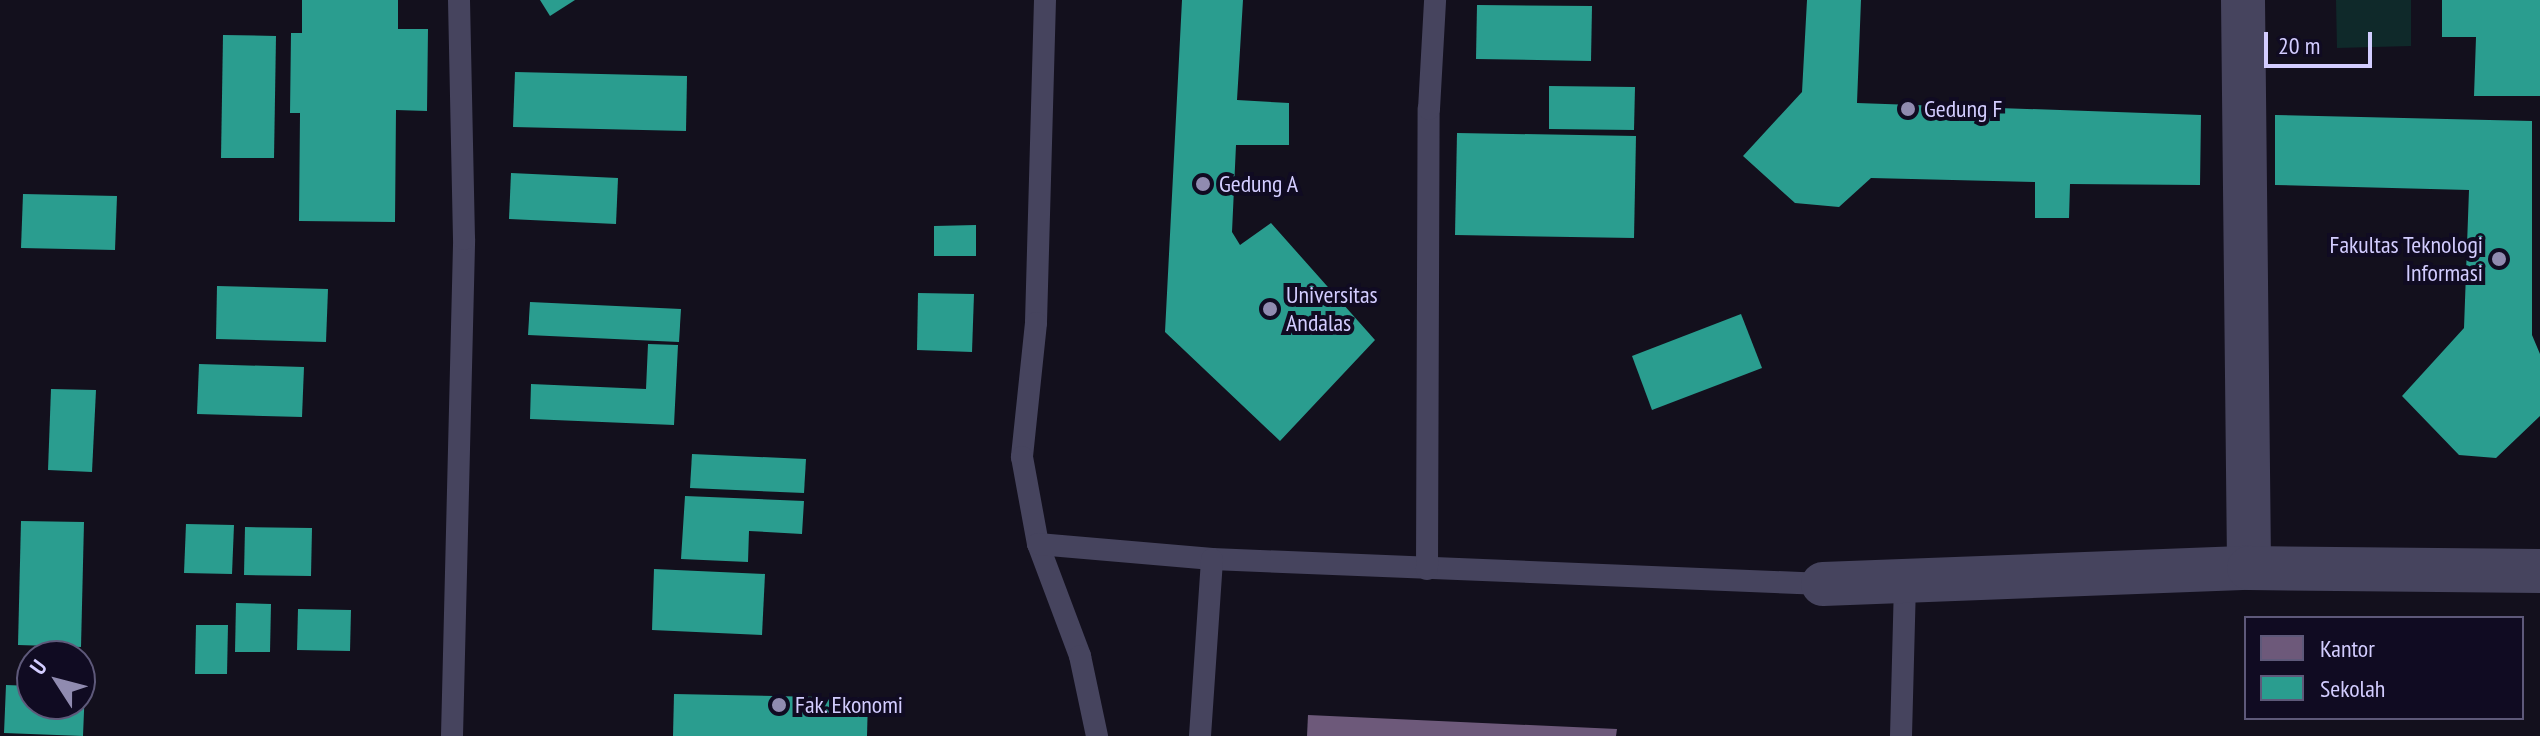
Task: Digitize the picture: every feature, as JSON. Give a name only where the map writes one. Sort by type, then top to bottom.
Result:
[{"type":"street","points":[[2243,0],[2249,568]]},
{"type":"street","points":[[1823,584],[2249,568],[2540,571]]},
{"type":"lane","points":[[452,736],[464,239],[459,0]]},
{"type":"lane","points":[[1045,0],[1036,323],[1022,457],[1038,544],[1080,656],[1097,736]]},
{"type":"lane","points":[[1427,569],[1429,95],[1435,0]]},
{"type":"lane","points":[[1038,544],[1212,559],[1823,584]]},
{"type":"lane","points":[[1200,736],[1212,559]]},
{"type":"lane","points":[[1901,736],[1905,581]]},
{"type":"green space","points":[[2336,0],[2411,0],[2411,46],[2337,48]]},
{"type":"building: Kantor","points":[[1308,715],[1617,729],[1616,736],[1307,736]]},
{"type":"building: Sekolah","points":[[302,0],[398,0],[398,29],[428,29],[427,111],[396,110],[395,222],[299,221],[300,113],[290,113],[291,33],[302,33]]},
{"type":"building: Sekolah","points":[[540,0],[575,0],[550,16]]},
{"type":"building: Sekolah","name":"Gedung A","points":[[1182,0],[1243,0],[1237,100],[1289,103],[1289,145],[1236,145],[1232,232],[1240,245],[1271,223],[1375,340],[1280,441],[1165,332]]},
{"type":"building: Sekolah","name":"Gedung F","points":[[1807,0],[1861,0],[1857,103],[2201,115],[2200,185],[2070,184],[2069,218],[2035,218],[2035,182],[1871,178],[1839,207],[1795,203],[1743,156],[1802,92]]},
{"type":"building: Sekolah","points":[[2442,0],[2540,0],[2540,96],[2474,96],[2476,37],[2442,37]]},
{"type":"building: Sekolah","points":[[1477,5],[1592,6],[1591,61],[1476,59]]},
{"type":"building: Sekolah","points":[[223,35],[276,36],[274,158],[221,158]]},
{"type":"building: Sekolah","points":[[515,72],[687,76],[686,131],[513,127]]},
{"type":"building: Sekolah","points":[[1549,86],[1635,87],[1634,130],[1549,129]]},
{"type":"building: Sekolah","name":"Fakultas Teknologi Informasi","points":[[2275,115],[2532,121],[2532,335],[2540,354],[2540,416],[2496,458],[2459,455],[2402,396],[2464,328],[2469,190],[2275,185]]},
{"type":"building: Sekolah","points":[[1457,133],[1636,136],[1634,238],[1455,235]]},
{"type":"building: Sekolah","points":[[511,173],[618,178],[616,224],[509,219]]},
{"type":"building: Sekolah","points":[[23,194],[117,196],[115,250],[21,248]]},
{"type":"building: Sekolah","points":[[976,225],[976,256],[934,256],[934,226]]},
{"type":"building: Sekolah","points":[[217,286],[328,289],[326,342],[216,339]]},
{"type":"building: Sekolah","points":[[918,293],[974,294],[972,352],[917,350]]},
{"type":"building: Sekolah","points":[[530,302],[681,309],[679,342],[528,335]]},
{"type":"building: Sekolah","points":[[1741,314],[1762,368],[1652,410],[1632,356]]},
{"type":"building: Sekolah","points":[[648,344],[678,345],[674,425],[530,419],[531,384],[646,389]]},
{"type":"building: Sekolah","points":[[199,364],[304,367],[302,417],[197,414]]},
{"type":"building: Sekolah","points":[[51,389],[96,390],[92,472],[48,470]]},
{"type":"building: Sekolah","points":[[692,454],[806,459],[804,493],[690,488]]},
{"type":"building: Sekolah","points":[[685,496],[804,501],[802,534],[749,531],[748,562],[681,559]]},
{"type":"building: Sekolah","points":[[21,521],[84,522],[81,640],[18,640]]},
{"type":"building: Sekolah","points":[[186,524],[234,525],[232,574],[184,573]]},
{"type":"building: Sekolah","points":[[245,527],[312,528],[311,576],[244,575]]},
{"type":"building: Sekolah","points":[[654,569],[765,574],[762,635],[652,630]]},
{"type":"building: Sekolah","points":[[236,603],[271,604],[270,652],[235,652]]},
{"type":"building: Sekolah","points":[[298,609],[351,610],[350,651],[297,650]]},
{"type":"building: Sekolah","points":[[196,625],[228,625],[227,674],[195,674]]},
{"type":"building: Sekolah","points":[[6,685],[16,685],[16,720],[84,720],[83,736],[4,733]]},
{"type":"building: Sekolah","points":[[674,694],[868,698],[867,736],[673,736]]},
{"type":"place","name":"Gedung F","points":[[1908,109]]},
{"type":"place","name":"Gedung A","points":[[1203,184]]},
{"type":"place","name":"Fakultas Teknologi Informasi","points":[[2499,259]]},
{"type":"place","name":"Universitas Andalas","points":[[1270,309]]},
{"type":"place","name":"Fak. Ekonomi","points":[[779,705]]}]
